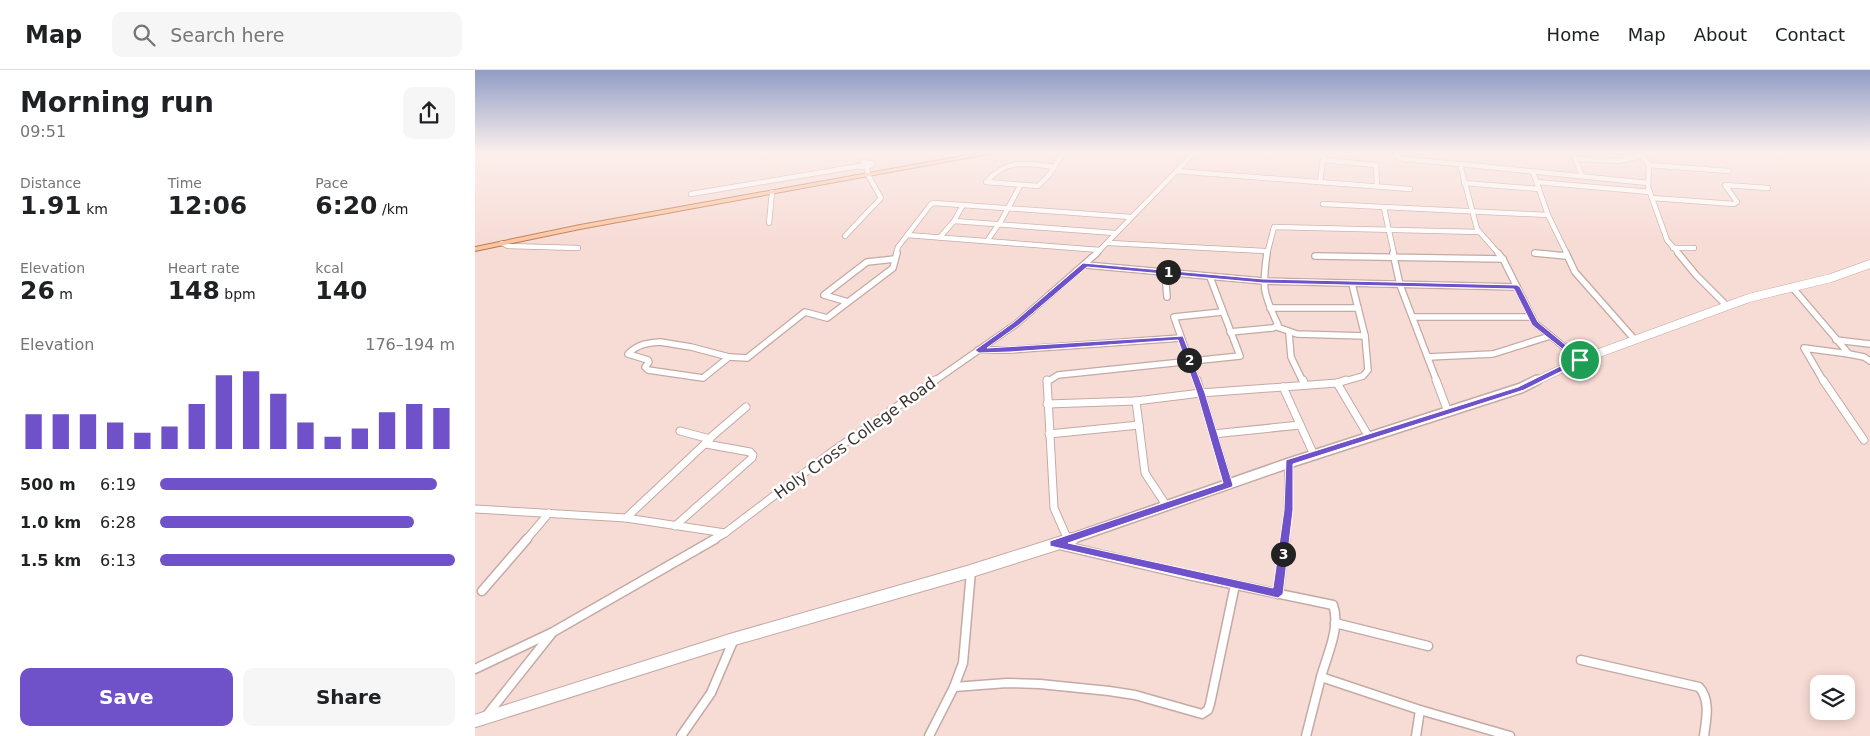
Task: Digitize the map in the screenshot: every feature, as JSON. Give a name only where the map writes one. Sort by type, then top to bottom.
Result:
[{"type":"main road","points":[[475,249],[580,226],[772,192],[817,182]]},
{"type":"street","points":[[691,194],[763,182]]},
{"type":"street","points":[[845,236],[881,198],[873,182]]},
{"type":"street","points":[[987,182],[1030,187],[1042,182]]},
{"type":"street","name":"Holy Cross College Road","points":[[475,669],[553,632],[725,534],[829,454],[1016,324],[1086,265],[1165,182]]},
{"type":"street","points":[[1321,182],[1410,189]]},
{"type":"street","points":[[1537,182],[1548,215],[1575,272],[1635,340]]},
{"type":"street","points":[[1538,182],[1650,192]]},
{"type":"street","points":[[1639,182],[1648,183],[1662,227],[1673,248],[1696,275],[1727,306]]},
{"type":"street","points":[[1539,189],[1464,183],[1479,232],[1503,259],[1535,323],[1580,360]]},
{"type":"street","points":[[1652,198],[1734,204],[1737,202],[1725,185],[1768,188]]},
{"type":"street","points":[[987,241],[1001,224],[1007,208],[1020,186]]},
{"type":"street","points":[[769,223],[772,192]]},
{"type":"street","points":[[729,357],[703,378],[648,370],[645,367],[649,361],[628,354],[639,344],[654,342],[694,348],[729,357],[745,358],[805,312],[827,318],[893,268],[898,247],[931,204],[1131,217]]},
{"type":"street","points":[[1323,204],[1472,213],[1548,215]]},
{"type":"street","points":[[940,237],[954,221],[963,205]]},
{"type":"street","points":[[1384,208],[1400,285],[1414,317],[1448,412]]},
{"type":"street","points":[[954,221],[1115,233]]},
{"type":"street","points":[[1277,327],[1278,324],[1266,299],[1263,281],[1274,227],[1479,232]]},
{"type":"street","points":[[907,235],[1100,250]]},
{"type":"street","points":[[502,243],[508,246],[578,248]]},
{"type":"street","points":[[1109,243],[1261,250],[1265,251],[1267,255]]},
{"type":"street","points":[[1673,248],[1694,248]]},
{"type":"street","points":[[1534,253],[1566,256]]},
{"type":"street","points":[[1315,256],[1503,259]]},
{"type":"street","points":[[848,302],[823,295],[867,262],[895,259]]},
{"type":"street","points":[[480,720],[734,639],[971,571],[1068,540],[1229,485],[1289,462],[1521,388],[1580,360],[1749,298],[1831,278],[1870,264]]},
{"type":"street","points":[[1086,265],[1263,281],[1517,287]]},
{"type":"street","points":[[1165,272],[1167,298]]},
{"type":"street","points":[[1068,540],[1054,508],[1047,404],[1047,383],[1050,377],[1189,360],[1240,356],[1210,277]]},
{"type":"street","points":[[1047,404],[1136,401],[1201,393],[1337,383],[1366,373],[1365,336],[1352,284]]},
{"type":"street","points":[[1792,287],[1849,354]]},
{"type":"street","points":[[1270,308],[1358,308]]},
{"type":"street","points":[[1222,312],[1174,317],[1201,393],[1229,485]]},
{"type":"street","points":[[1414,317],[1532,317]]},
{"type":"street","points":[[1230,332],[1277,327],[1289,333],[1365,336]]},
{"type":"street","points":[[1289,333],[1291,357],[1305,385]]},
{"type":"street","points":[[1428,357],[1493,354],[1550,336]]},
{"type":"street","points":[[979,350],[1010,350],[1181,338]]},
{"type":"street","points":[[1836,340],[1870,344]]},
{"type":"street","points":[[1864,440],[1826,386],[1804,348],[1864,356],[1870,361]]},
{"type":"street","points":[[1337,383],[1369,437]]},
{"type":"street","points":[[1283,387],[1314,455]]},
{"type":"street","points":[[1136,401],[1145,473],[1166,505]]},
{"type":"street","points":[[626,518],[661,483],[746,407]]},
{"type":"street","points":[[1049,434],[1139,425]]},
{"type":"street","points":[[1213,434],[1300,425]]},
{"type":"street","points":[[675,526],[753,458],[750,452],[708,441],[680,431]]},
{"type":"street","points":[[1278,594],[1288,510],[1289,462]]},
{"type":"street","points":[[475,509],[626,518],[725,534]]},
{"type":"street","points":[[482,591],[549,513]]},
{"type":"street","points":[[1054,543],[1235,585],[1333,605],[1336,610],[1335,623],[1306,736]]},
{"type":"street","points":[[929,736],[954,687],[963,663],[971,571]]},
{"type":"street","points":[[954,687],[1007,683],[1040,684],[1099,690],[1135,695],[1202,714],[1208,710],[1210,704],[1223,632],[1235,585]]},
{"type":"street","points":[[1335,623],[1428,646]]},
{"type":"street","points":[[480,720],[553,632]]},
{"type":"street","points":[[681,736],[711,693],[734,639]]},
{"type":"street","points":[[1581,660],[1699,687],[1706,696],[1704,736]]},
{"type":"street","points":[[1321,677],[1420,710],[1510,736]]},
{"type":"street","points":[[1416,736],[1420,710]]},
{"type":"route","points":[[1086,265],[1263,281],[1517,287],[1535,323],[1542,331],[1580,360],[1521,388],[1289,462],[1288,510],[1278,594],[1054,543],[1068,540],[1229,485],[1201,393],[1181,338],[1010,350],[979,350],[1016,324],[1086,265]]}]
